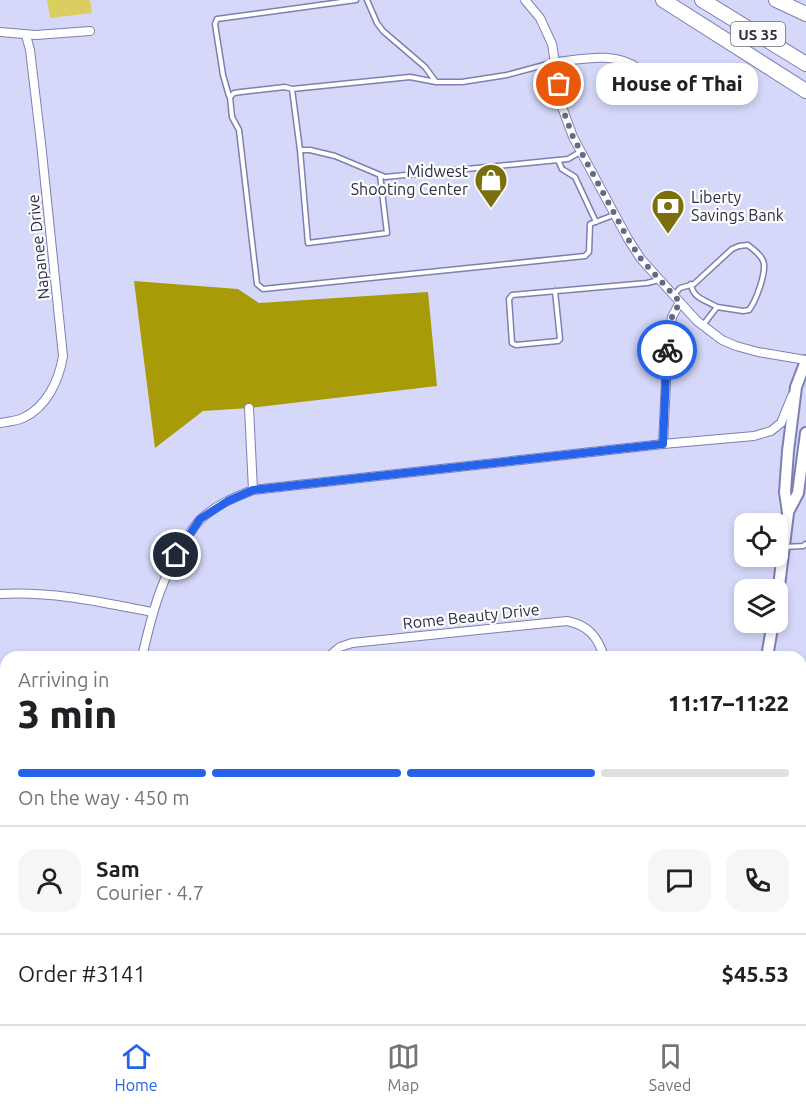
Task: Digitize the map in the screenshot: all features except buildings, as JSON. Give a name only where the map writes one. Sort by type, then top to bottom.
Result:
[{"type":"highway","name":"US 35","points":[[663,0],[806,91]]},
{"type":"highway","name":"US 35","points":[[702,0],[806,64]]},
{"type":"highway","points":[[776,0],[805,13]]},
{"type":"main road","points":[[788,513],[785,492],[796,387],[806,360]]},
{"type":"main road","points":[[788,513],[798,493],[806,433]]},
{"type":"main road","points":[[768,651],[771,633]]},
{"type":"street","points":[[525,0],[547,31],[556,62],[566,122],[614,214],[641,259],[703,325],[722,340],[775,356],[806,360]]},
{"type":"street","points":[[0,32],[26,35],[90,31]]},
{"type":"street","name":"Napanee Drive","points":[[0,423],[22,419],[39,406],[54,385],[63,356],[37,108],[26,35]]},
{"type":"street","points":[[556,62],[601,57],[620,60],[640,70],[663,92]]},
{"type":"street","points":[[663,444],[668,340],[677,298]]},
{"type":"street","points":[[143,651],[152,612],[170,567],[200,519],[228,501],[253,490],[754,436],[771,431],[781,423],[796,387]]},
{"type":"street","points":[[249,408],[253,490]]},
{"type":"street","points":[[0,594],[33,592],[67,596],[152,612]]},
{"type":"street","name":"Rome Beauty Drive","points":[[335,651],[352,643],[567,621],[575,622],[590,631],[602,651]]},
{"type":"lane","points":[[356,0],[217,19],[215,24],[232,117],[239,130],[257,284],[263,289],[585,256],[589,252],[588,227],[590,224],[614,214]]},
{"type":"lane","points":[[369,0],[377,23],[383,31],[425,67],[436,82]]},
{"type":"lane","points":[[230,97],[234,93],[285,87],[292,89],[410,77],[436,82],[462,81],[507,75],[556,62]]},
{"type":"lane","points":[[292,89],[308,243],[387,233],[380,175]]},
{"type":"lane","points":[[300,150],[335,156],[386,177],[568,159],[581,152]]},
{"type":"lane","points":[[558,160],[562,169],[575,177],[596,222]]},
{"type":"lane","points":[[677,298],[680,288],[691,284],[694,284],[732,249],[739,246],[748,245],[764,263],[756,297],[749,310],[717,307],[696,296],[691,284]]},
{"type":"lane","points":[[555,291],[560,339],[516,345],[512,343],[508,299],[512,296],[555,291],[647,283],[660,279]]},
{"type":"lane","points":[[703,325],[717,307]]},
{"type":"lane","points":[[788,548],[806,544]]},
{"type":"shaded area","points":[[47,0],[90,0],[92,13],[50,18]]},
{"type":"shaded area","points":[[134,281],[238,289],[259,303],[428,292],[437,386],[249,408],[203,411],[155,448]]},
{"type":"way so far","points":[[559,84],[566,122],[628,239],[641,259],[680,302],[672,317],[667,350]]},
{"type":"place","name":"House of Thai","points":[[559,84]]},
{"type":"place","name":"Midwest Shooting Center","points":[[491,209]]},
{"type":"place","name":"Liberty Savings Bank","points":[[668,235]]},
{"type":"route","points":[[176,555],[200,519],[228,501],[253,490],[663,444],[667,350]]}]
